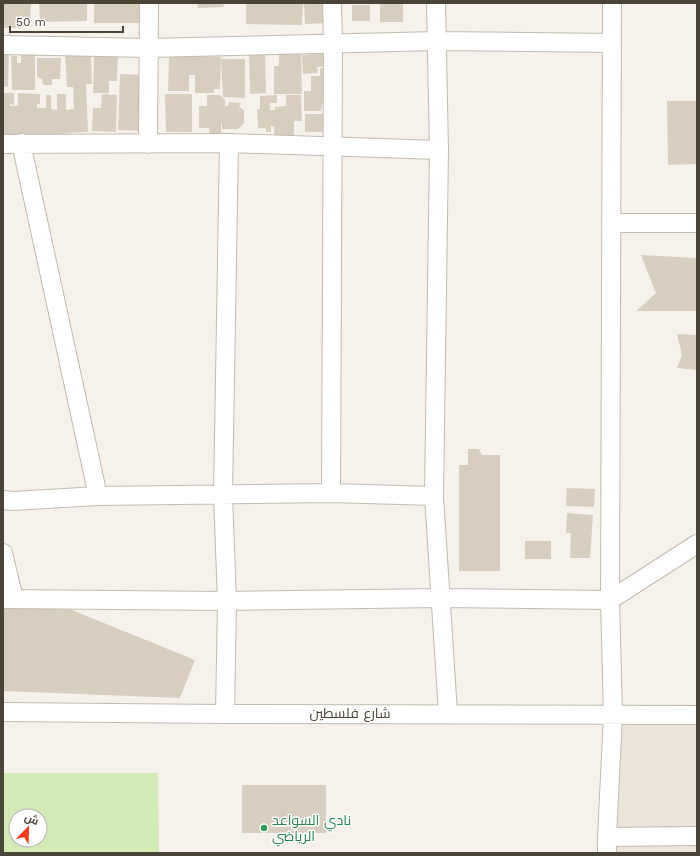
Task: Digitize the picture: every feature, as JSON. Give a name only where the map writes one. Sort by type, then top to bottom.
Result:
[{"type":"street","points":[[148,144],[149,3]]},
{"type":"street","points":[[331,493],[332,3]]},
{"type":"street","points":[[436,3],[439,150],[434,496],[448,713]]},
{"type":"street","points":[[612,3],[610,600],[613,715],[607,845],[697,836]]},
{"type":"street","points":[[3,45],[149,48],[436,41],[612,43]]},
{"type":"street","points":[[21,143],[98,496]]},
{"type":"street","points":[[3,144],[229,143],[439,150]]},
{"type":"street","points":[[225,714],[226,601],[222,495],[229,143]]},
{"type":"street","points":[[611,223],[697,223]]},
{"type":"street","points":[[3,500],[13,501],[98,496],[331,493],[434,496]]},
{"type":"street","points":[[3,553],[8,599],[226,601],[441,598],[610,600],[697,544]]},
{"type":"street","name":"شارع فلسطين","points":[[3,712],[697,715]]},
{"type":"shaded area","points":[[614,716],[697,716],[697,853],[611,853]]},
{"type":"green space","points":[[3,773],[158,773],[159,853],[3,853]]},
{"type":"building","points":[[3,3],[31,3],[30,20],[18,23],[16,28],[3,28]]},
{"type":"building","points":[[39,3],[87,3],[87,21],[40,22]]},
{"type":"building","points":[[94,3],[145,3],[145,14],[140,14],[140,23],[94,23]]},
{"type":"building","points":[[197,3],[223,3],[224,7],[198,8]]},
{"type":"building","points":[[246,3],[303,3],[302,25],[246,24]]},
{"type":"building","points":[[326,3],[327,23],[305,24],[304,4]]},
{"type":"building","points":[[380,3],[403,3],[403,22],[380,22]]},
{"type":"building","points":[[352,5],[370,5],[370,21],[352,21]]},
{"type":"building","points":[[3,52],[9,52],[8,87],[3,86]]},
{"type":"building","points":[[279,53],[301,53],[302,94],[274,94],[274,66],[279,66]]},
{"type":"building","points":[[329,53],[330,66],[317,67],[318,73],[303,74],[302,55]]},
{"type":"building","points":[[91,54],[92,84],[86,84],[88,132],[65,133],[65,136],[3,135],[3,93],[14,93],[14,105],[10,104],[10,106],[18,106],[18,93],[40,94],[40,104],[37,104],[37,108],[46,108],[46,95],[51,95],[51,109],[57,110],[57,94],[66,94],[66,110],[74,109],[73,87],[67,87],[65,55]]},
{"type":"building","points":[[94,54],[118,54],[117,81],[109,81],[109,93],[93,93]]},
{"type":"building","points":[[249,54],[265,54],[266,93],[250,94]]},
{"type":"building","points":[[21,55],[35,55],[35,90],[12,90],[11,56],[17,56],[17,63],[21,63]]},
{"type":"building","points":[[169,56],[221,57],[220,89],[214,89],[214,93],[195,93],[195,75],[189,75],[189,91],[168,91]]},
{"type":"building","points":[[37,58],[61,58],[60,79],[52,79],[52,85],[43,85],[42,79],[37,77]]},
{"type":"building","points":[[221,59],[245,59],[245,98],[223,97]]},
{"type":"building","points":[[320,68],[330,69],[321,111],[304,111],[304,91],[311,91],[311,76],[320,76]]},
{"type":"building","points":[[120,74],[145,75],[143,131],[118,130]]},
{"type":"building","points":[[102,94],[117,95],[116,132],[92,131],[93,108],[101,108]]},
{"type":"building","points":[[165,94],[192,94],[192,132],[166,132]]},
{"type":"building","points":[[207,95],[220,95],[225,100],[225,106],[228,106],[229,102],[241,103],[239,107],[244,110],[244,123],[238,129],[222,129],[221,123],[221,135],[210,135],[209,128],[199,128],[199,106],[207,106]]},
{"type":"building","points":[[277,95],[277,103],[270,103],[270,110],[275,110],[275,107],[286,106],[286,95],[301,95],[302,121],[294,121],[294,135],[274,135],[274,126],[271,126],[271,132],[266,132],[266,128],[258,128],[257,109],[260,109],[260,96]]},
{"type":"building","points":[[667,101],[697,101],[697,164],[668,165]]},
{"type":"building","points":[[305,114],[330,114],[325,132],[305,132]]},
{"type":"building","points":[[641,255],[697,258],[697,311],[636,311],[656,293]]},
{"type":"building","points":[[677,334],[697,335],[697,370],[677,368],[682,355]]},
{"type":"building","points":[[468,449],[479,449],[482,455],[500,455],[500,571],[459,571],[459,465],[468,465]]},
{"type":"building","points":[[567,488],[595,489],[594,507],[566,506]]},
{"type":"building","points":[[567,513],[593,515],[590,558],[570,558],[571,533],[566,533]]},
{"type":"building","points":[[525,541],[551,541],[551,559],[525,559]]},
{"type":"building","points":[[3,607],[72,610],[195,660],[180,698],[3,691]]},
{"type":"building","points":[[242,785],[326,785],[326,833],[242,833]]},
{"type":"place","name":"نادي السواعد الرياضي","points":[[264,828]]}]
